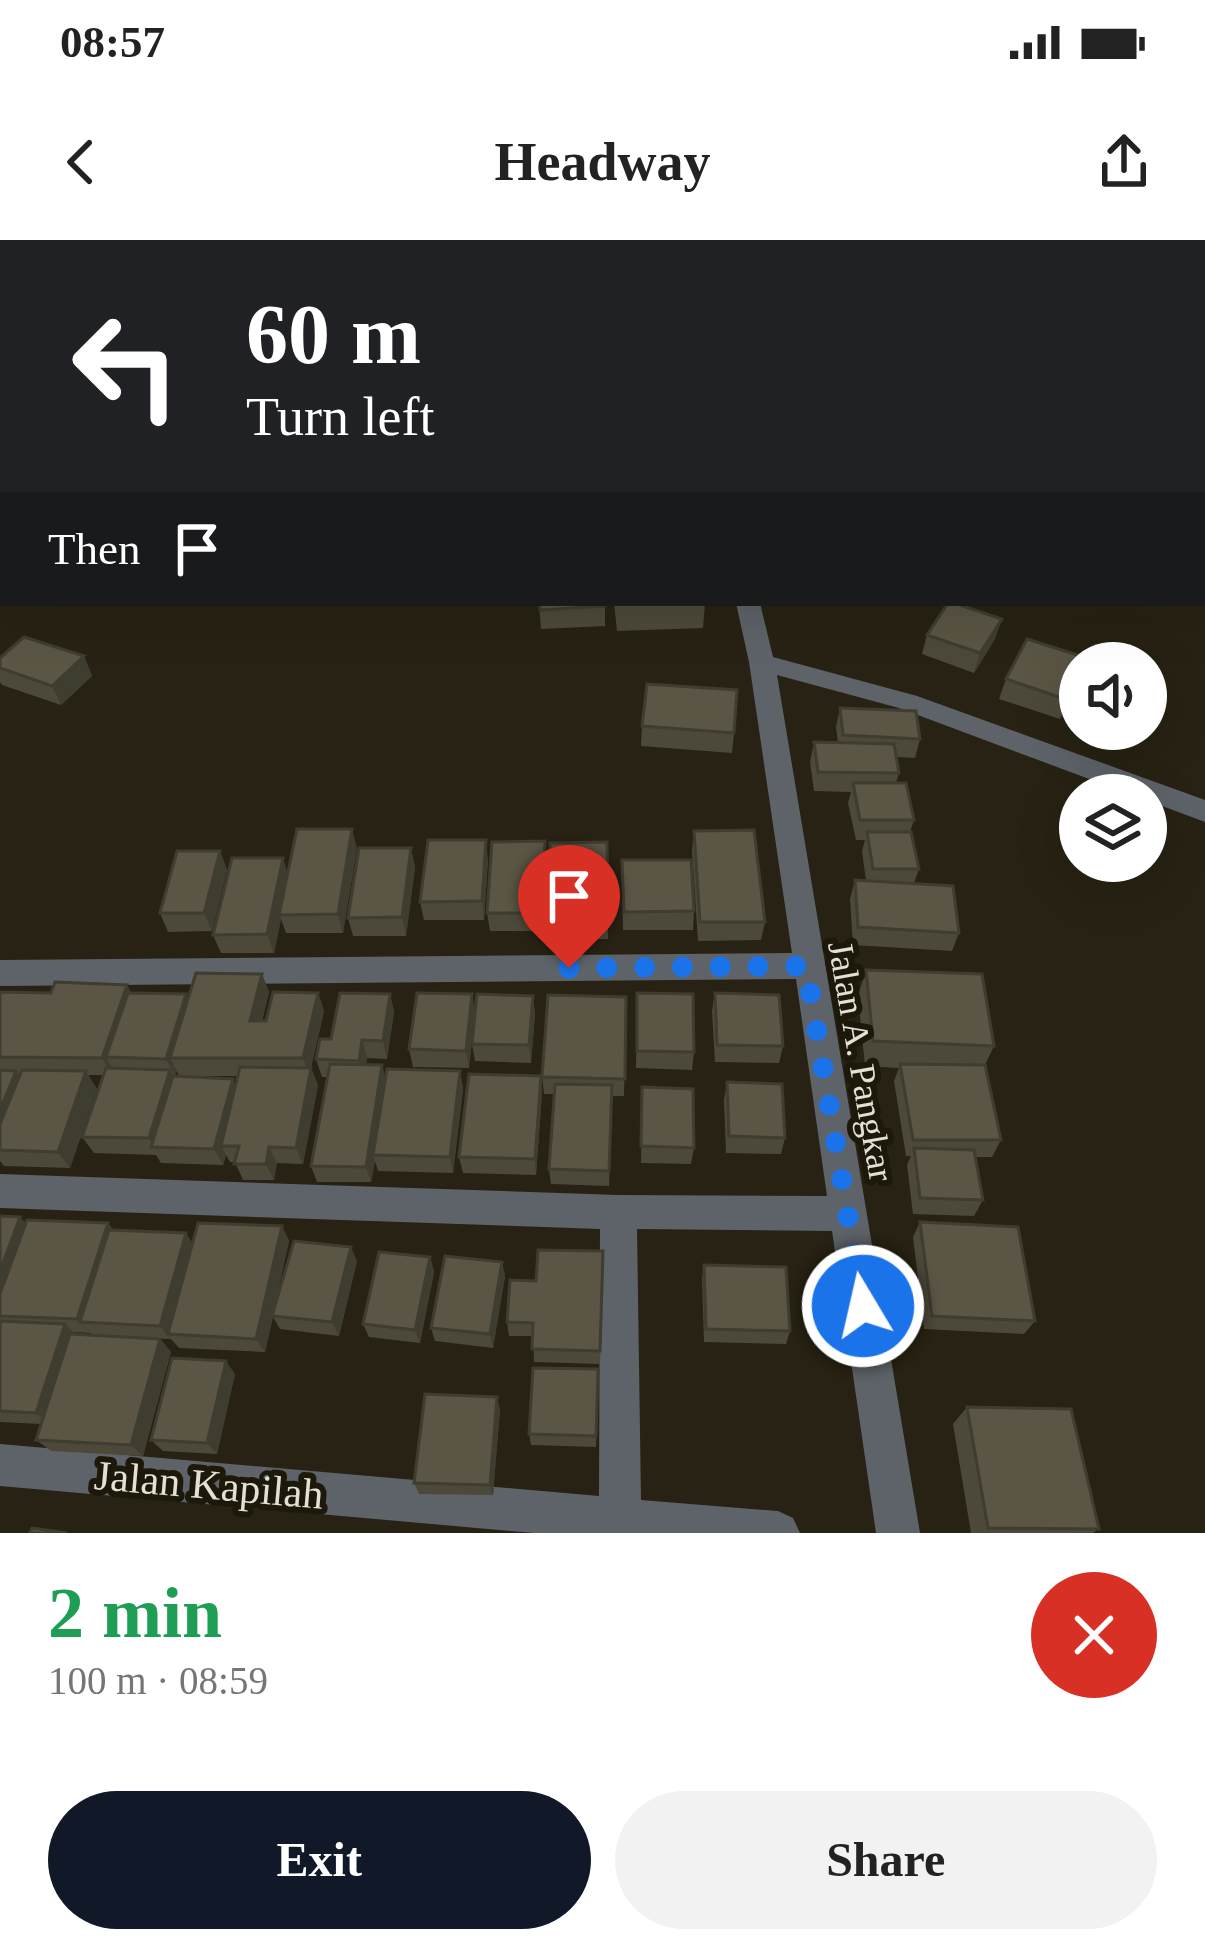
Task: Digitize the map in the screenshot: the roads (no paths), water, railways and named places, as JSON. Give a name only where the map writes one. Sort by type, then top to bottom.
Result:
[{"type":"street","name":"Jalan A. Pangkar","points":[[749,606],[762,662],[898,1533]]},
{"type":"street","points":[[762,662],[908,702],[1205,811]]},
{"type":"street","points":[[0,973],[806,966]]},
{"type":"street","points":[[0,1191],[618,1212],[848,1214]]},
{"type":"street","points":[[618,1212],[620,1527]]},
{"type":"street","name":"Jalan Kapilah","points":[[0,1465],[620,1527],[778,1533]]}]
